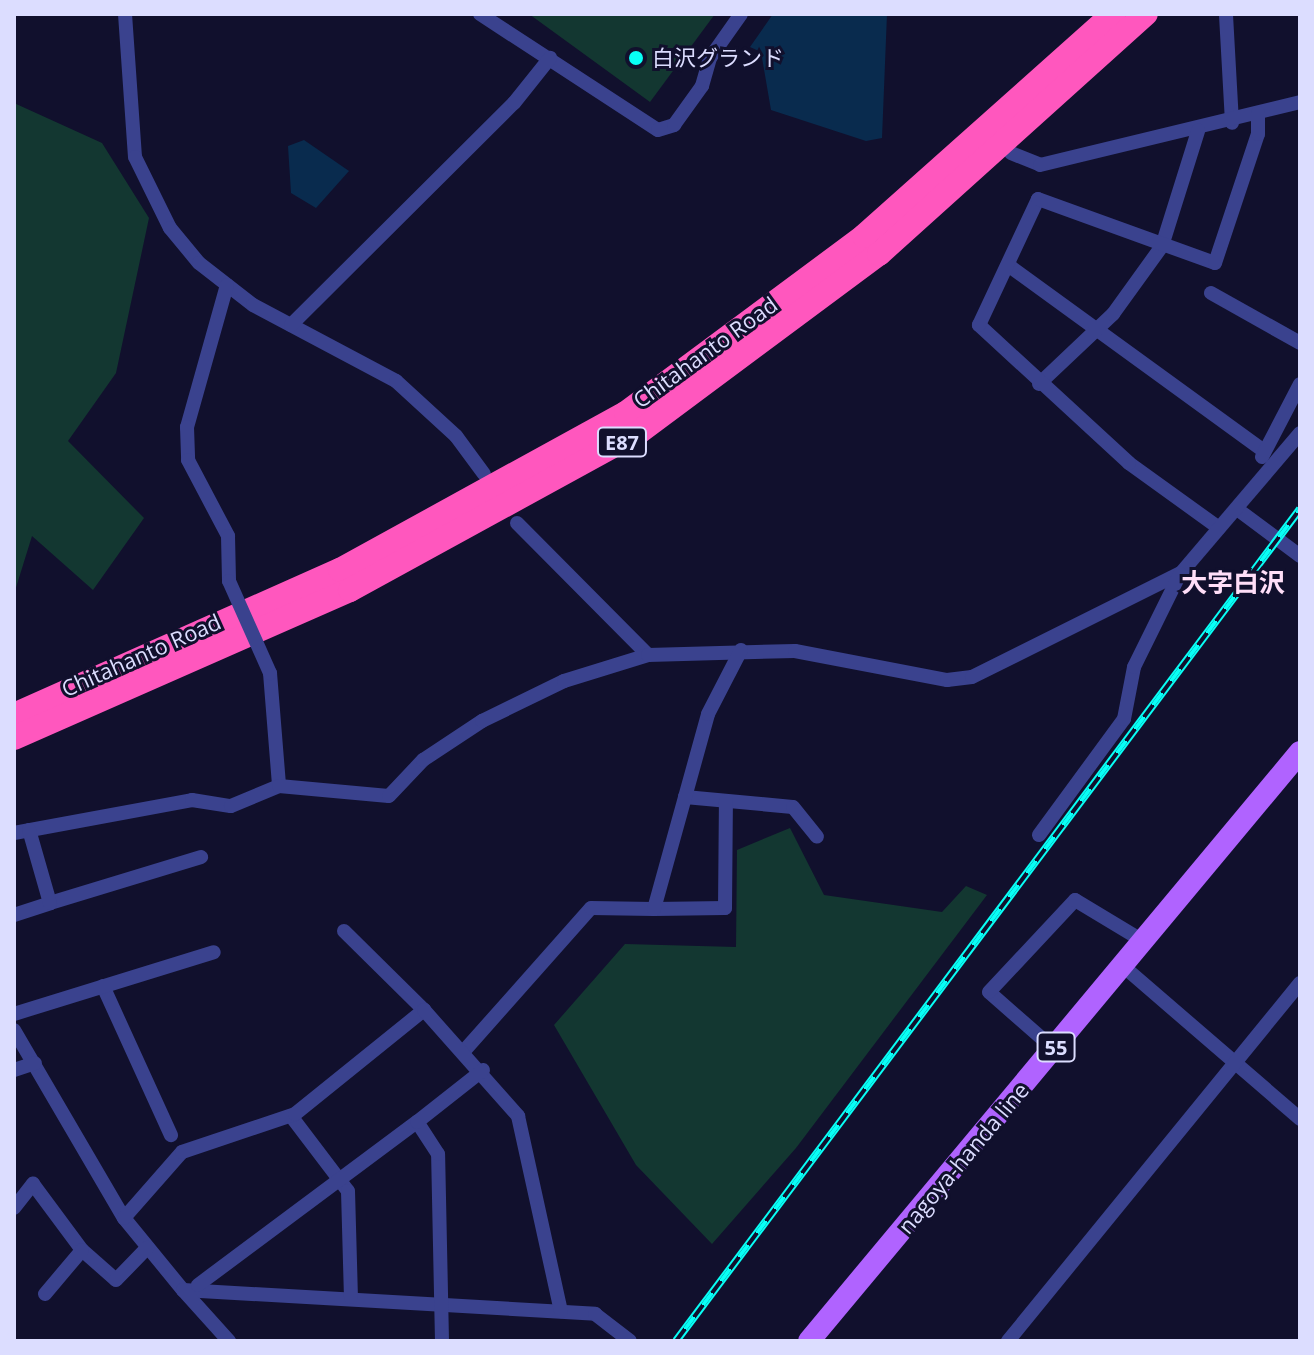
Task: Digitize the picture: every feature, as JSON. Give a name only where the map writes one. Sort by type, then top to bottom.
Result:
[{"type":"highway","name":"Chitahanto Road","points":[[14,715],[340,570],[626,413],[864,236],[1113,14]]},
{"type":"highway","name":"Chitahanto Road","points":[[14,738],[350,590],[639,432],[879,254],[1146,14]]},
{"type":"main road","name":"nagoya-handa line","points":[[809,1341],[1300,752]]},
{"type":"street","points":[[125,14],[135,157],[170,228],[227,285],[291,325],[396,381],[456,436],[484,474]]},
{"type":"street","points":[[480,14],[550,58],[647,127],[666,130],[702,86],[710,58],[741,14]]},
{"type":"street","points":[[1226,15],[1232,123]]},
{"type":"street","points":[[291,325],[514,103],[550,58]]},
{"type":"street","points":[[1011,153],[1040,165],[1232,123],[1300,102]]},
{"type":"street","points":[[1219,528],[1129,463],[980,332],[1038,199],[1215,263],[1258,134],[1258,113]]},
{"type":"street","points":[[1039,384],[1097,328],[1162,246],[1198,131]]},
{"type":"street","points":[[1008,265],[1261,449]]},
{"type":"street","points":[[227,285],[187,427],[188,460],[228,536],[229,581],[270,673],[279,786]]},
{"type":"street","points":[[1211,293],[1300,343]]},
{"type":"street","points":[[1263,469],[1261,449],[1300,384]]},
{"type":"street","points":[[1039,835],[1124,719],[1134,667],[1181,573],[1237,509],[1263,469],[1300,433]]},
{"type":"street","points":[[1237,509],[1300,556]]},
{"type":"street","points":[[517,523],[648,655]]},
{"type":"street","points":[[50,903],[21,831],[192,800],[231,806],[279,786],[389,796],[423,760],[482,721],[564,681],[648,655],[741,650],[795,651],[947,680],[972,677],[1181,573]]},
{"type":"street","points":[[654,909],[708,714],[741,650]]},
{"type":"street","points":[[685,797],[793,807],[817,837]]},
{"type":"street","points":[[464,1051],[591,908],[725,908],[726,801]]},
{"type":"street","points":[[14,915],[201,857]]},
{"type":"street","points":[[1054,1049],[989,992],[1075,900],[1143,941]]},
{"type":"street","points":[[344,931],[483,1070],[518,1116],[561,1311]]},
{"type":"street","points":[[14,1014],[214,952]]},
{"type":"street","points":[[1123,966],[1233,1065],[1300,1119]]},
{"type":"street","points":[[1008,1341],[1300,983]]},
{"type":"street","points":[[103,986],[171,1135]]},
{"type":"street","points":[[124,1218],[182,1152],[291,1116],[374,1058],[424,1010]]},
{"type":"street","points":[[14,1030],[124,1218],[147,1248],[190,1288],[229,1341]]},
{"type":"street","points":[[14,1070],[35,1063]]},
{"type":"street","points":[[190,1288],[277,1220],[343,1179],[483,1070]]},
{"type":"street","points":[[291,1116],[343,1179],[351,1297]]},
{"type":"street","points":[[417,1122],[438,1154],[444,1305],[442,1341]]},
{"type":"street","points":[[14,1208],[33,1184],[82,1250],[116,1280],[147,1248]]},
{"type":"street","points":[[45,1294],[82,1250]]},
{"type":"street","points":[[190,1288],[598,1315],[630,1341]]},
{"type":"green space","name":"白沢グランド","points":[[529,14],[715,14],[650,102]]},
{"type":"green space","points":[[14,103],[102,143],[149,218],[116,373],[68,441],[144,518],[93,590],[32,536],[14,594]]},
{"type":"green space","points":[[790,828],[824,895],[942,912],[966,886],[987,895],[796,1148],[712,1244],[636,1165],[554,1025],[625,944],[736,947],[737,850]]},
{"type":"water","points":[[773,14],[887,14],[882,138],[866,141],[771,110],[761,52],[750,47]]},
{"type":"water","points":[[304,140],[349,171],[316,208],[291,193],[288,146]]},
{"type":"railway","points":[[676,1341],[1300,509]]},
{"type":"place","name":"白沢グランド","points":[[636,58]]},
{"type":"district","name":"大字白沢","points":[[1233,583]]}]
